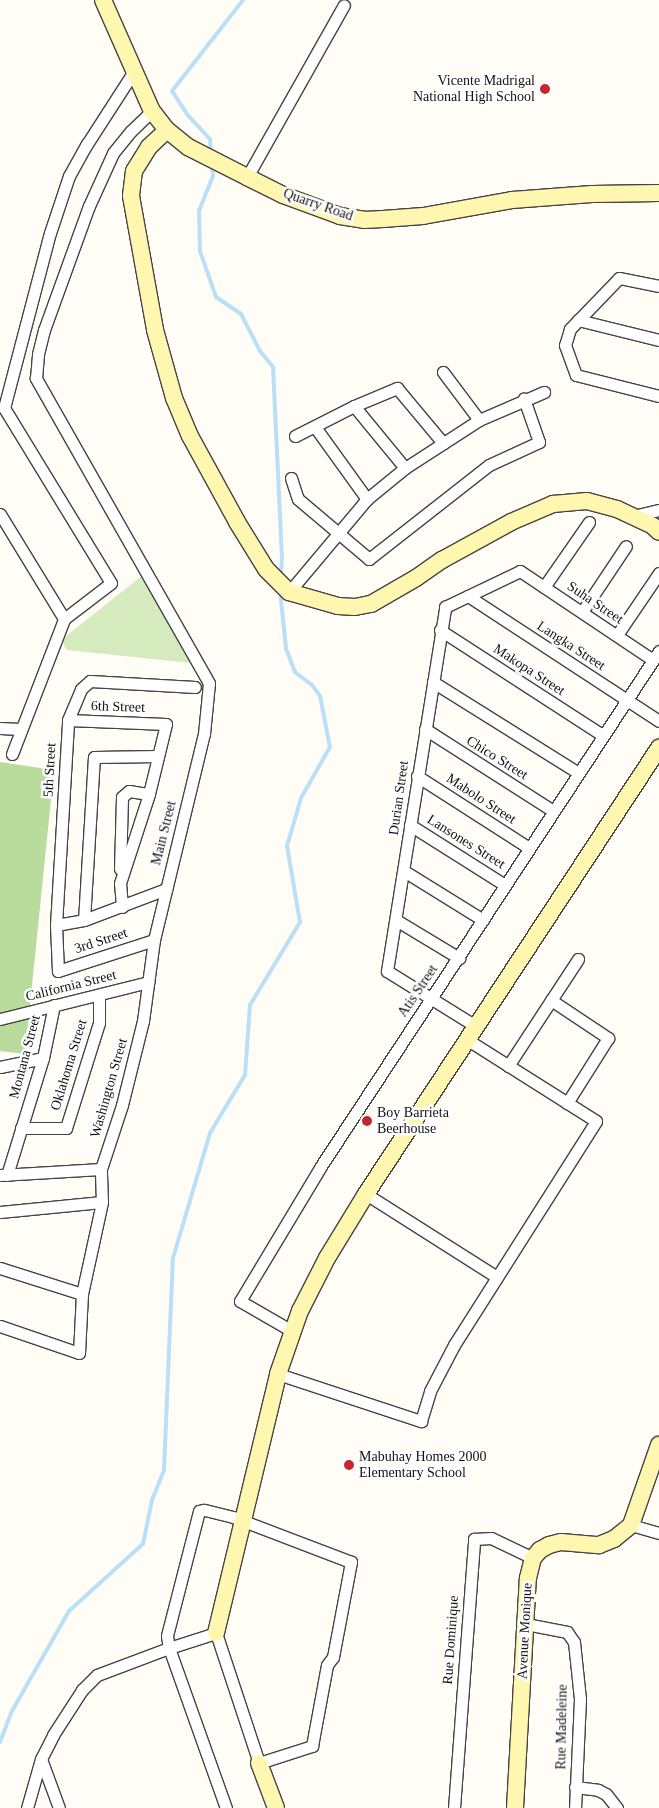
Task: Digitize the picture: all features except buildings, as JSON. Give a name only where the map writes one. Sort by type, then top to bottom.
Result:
[{"type":"street","name":"Quarry Road","points":[[102,0],[152,111],[167,130],[188,147],[283,195],[340,216],[364,220],[423,216],[521,200],[592,194],[659,193]]},
{"type":"street","points":[[247,177],[344,5]]},
{"type":"street","points":[[12,754],[20,729],[64,619],[111,583],[2,408],[50,233],[70,176],[87,144],[134,71]]},
{"type":"street","name":"Main Street","points":[[148,982],[154,940],[204,734],[209,682],[36,378],[38,354],[44,330],[89,206],[113,152],[152,111]]},
{"type":"street","points":[[167,130],[149,147],[134,171],[130,196],[155,330],[174,398],[190,436],[237,522],[266,569],[286,590],[338,606],[355,607],[371,604],[416,578],[442,560],[511,522],[553,504],[587,502],[617,509],[653,526],[659,532]]},
{"type":"street","points":[[659,286],[619,278],[570,328],[565,345],[576,375],[659,396]]},
{"type":"street","points":[[578,320],[659,340]]},
{"type":"street","points":[[443,372],[479,420]]},
{"type":"street","points":[[295,436],[354,406],[397,388],[443,443]]},
{"type":"street","points":[[286,590],[367,499],[405,468],[479,420],[544,392]]},
{"type":"street","points":[[290,478],[298,499],[369,559],[488,465],[539,442],[524,399]]},
{"type":"street","points":[[354,406],[405,468]]},
{"type":"street","points":[[315,427],[367,499]]},
{"type":"street","points":[[633,516],[659,510]]},
{"type":"street","points":[[0,514],[64,619]]},
{"type":"street","points":[[544,587],[589,522]]},
{"type":"street","points":[[582,612],[626,546]]},
{"type":"street","name":"Suha Street","points":[[520,571],[617,636],[656,655]]},
{"type":"street","name":"Durian Street","points":[[497,1277],[596,1122],[508,1066],[431,999],[387,971],[445,607],[520,571]]},
{"type":"street","points":[[617,636],[659,573]]},
{"type":"street","name":"Langka Street","points":[[468,596],[659,721]]},
{"type":"street","name":"Makopa Street","points":[[440,630],[602,735]]},
{"type":"street","name":"Atis Street","points":[[292,1331],[240,1301],[321,1166],[656,655]]},
{"type":"street","name":"5th Street","points":[[58,971],[56,926],[68,720],[81,689],[90,681],[195,687]]},
{"type":"street","points":[[433,682],[578,772]]},
{"type":"street","name":"6th Street","points":[[68,720],[166,724],[158,756]]},
{"type":"street","points":[[0,728],[20,729]]},
{"type":"street","name":"Chico Street","points":[[425,730],[553,811]]},
{"type":"street","points":[[276,1808],[225,1664],[216,1633],[278,1374],[292,1331],[327,1258],[366,1194],[659,748]]},
{"type":"street","points":[[84,920],[94,757],[158,756],[149,794],[120,883]]},
{"type":"street","name":"Mabolo Street","points":[[417,776],[529,848]]},
{"type":"street","points":[[122,907],[120,883],[122,797],[128,791],[149,794]]},
{"type":"street","name":"Lansones Street","points":[[410,825],[505,885]]},
{"type":"street","points":[[404,871],[483,920]]},
{"type":"street","points":[[56,926],[84,920],[166,889]]},
{"type":"street","points":[[396,920],[458,958]]},
{"type":"street","name":"3rd Street","points":[[58,971],[154,940]]},
{"type":"street","points":[[508,1066],[578,959]]},
{"type":"street","name":"California Street","points":[[0,1019],[148,982]]},
{"type":"street","name":"Washington Street","points":[[0,1326],[78,1353],[82,1294],[102,1202],[101,1169],[122,1105],[143,1021],[148,982]]},
{"type":"street","name":"Oklahoma Street","points":[[21,1128],[66,1128],[99,1023],[99,995]]},
{"type":"street","points":[[551,1000],[608,1038],[567,1103]]},
{"type":"street","name":"Montana Street","points":[[4,1175],[43,1058],[54,1004]]},
{"type":"street","points":[[0,1067],[43,1058]]},
{"type":"street","points":[[4,1175],[101,1169]]},
{"type":"street","points":[[278,1374],[422,1421],[433,1385],[454,1345],[497,1277],[366,1194]]},
{"type":"street","points":[[0,1212],[102,1202]]},
{"type":"street","points":[[0,1268],[82,1294]]},
{"type":"street","points":[[534,1558],[540,1550],[555,1544],[599,1545],[614,1539],[631,1525],[659,1445]]},
{"type":"street","points":[[226,1808],[169,1648],[167,1636],[199,1512],[214,1512],[243,1521],[351,1562],[333,1657],[327,1665],[312,1746],[259,1763]]},
{"type":"street","points":[[631,1525],[659,1533]]},
{"type":"street","name":"Rue Dominique","points":[[454,1808],[474,1539],[491,1538],[534,1558]]},
{"type":"street","name":"Avenue Monique","points":[[515,1808],[528,1578],[534,1558]]},
{"type":"street","name":"Rue Madeleine","points":[[526,1624],[567,1632],[574,1642],[580,1699],[575,1808]]},
{"type":"street","points":[[27,1808],[41,1759],[53,1735],[82,1690],[97,1675],[216,1633]]},
{"type":"street","points":[[41,1759],[59,1808]]},
{"type":"street","points":[[575,1788],[598,1790],[606,1794],[617,1808]]},
{"type":"green space","points":[[143,575],[191,663],[67,650],[61,640]]},
{"type":"green space","points":[[0,762],[54,770],[25,1054],[0,1051]]},
{"type":"waterway","points":[[211,154],[210,139],[187,114],[172,91],[243,0]]},
{"type":"waterway","points":[[212,164],[213,176],[199,210],[200,251],[216,297],[241,314],[260,351],[273,367],[282,557],[281,576]]},
{"type":"waterway","points":[[0,1742],[12,1711],[69,1611],[143,1544],[152,1500],[164,1470],[173,1258],[210,1133],[245,1075],[250,1005],[300,922],[287,846],[301,798],[330,747],[320,696],[312,685],[295,672],[286,648],[280,591]]},
{"type":"place","name":"Vicente Madrigal National High School","points":[[545,89]]},
{"type":"place","name":"Boy Barrieta Beerhouse","points":[[367,1121]]},
{"type":"place","name":"Mabuhay Homes 2000 Elementary School","points":[[349,1465]]}]
